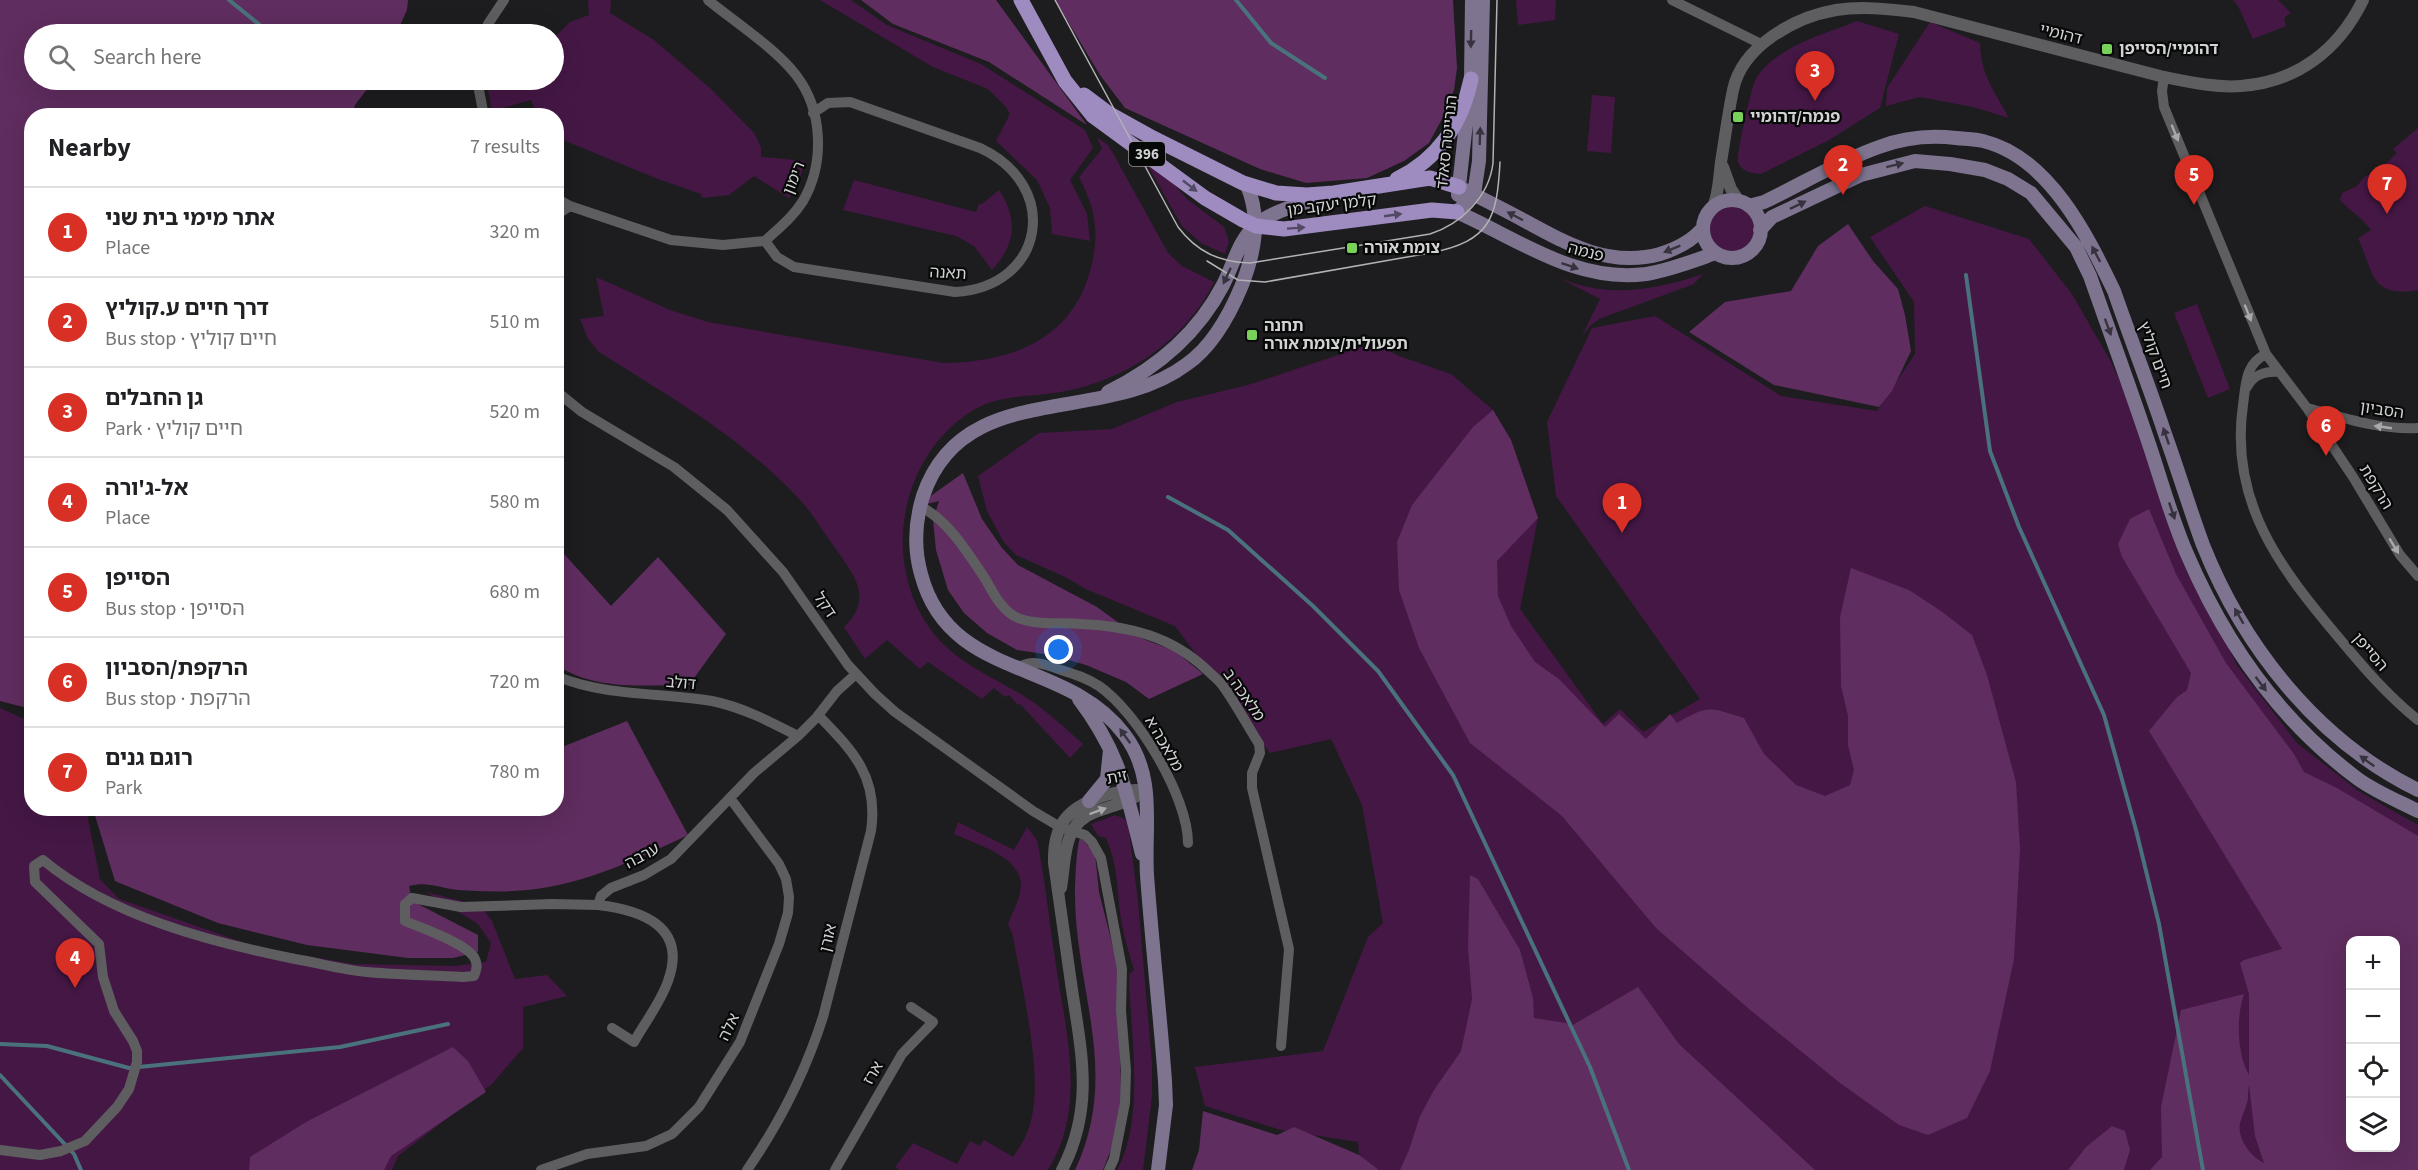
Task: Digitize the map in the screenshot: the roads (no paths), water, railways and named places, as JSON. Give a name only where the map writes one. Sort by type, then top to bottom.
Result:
[{"type":"main road","name":"קלמן יעקב מן","points":[[1021,0],[1070,90],[1093,116],[1230,214],[1269,228],[1301,228],[1432,210],[1457,213]]},
{"type":"main road","name":"הנרייטה סאלד","points":[[1457,213],[1471,79],[1472,0]]},
{"type":"main road","name":"הנרייטה סאלד","points":[[1457,213],[1474,195],[1479,161],[1483,0]]},
{"type":"main road","name":"קלמן יעקב מן","points":[[1056,64],[1089,100],[1107,113],[1247,185],[1292,195],[1334,193],[1430,178],[1459,187]]},
{"type":"main road","points":[[1381,185],[1417,168],[1442,144],[1461,113],[1471,79]]},
{"type":"main road","name":"חיים קוליץ","points":[[1744,204],[1764,202],[1879,147],[1912,138],[1948,137],[1984,141],[2017,156],[2042,175],[2078,222],[2114,291],[2204,546],[2237,613],[2274,671],[2327,728],[2370,764],[2418,790]]},
{"type":"main road","points":[[1760,230],[1772,217],[1840,185],[1881,169],[1915,160],[1985,170],[2008,179],[2031,193],[2076,247],[2090,276],[2187,553],[2237,649],[2265,689],[2314,742],[2360,780],[2418,811]]},
{"type":"main road","points":[[1158,1170],[1166,1105],[1165,1081],[1147,871],[1146,790],[1139,762],[1124,734],[1101,710],[1058,683],[1017,668],[970,645],[942,621],[932,604],[918,566],[916,546],[920,506],[936,469],[951,448],[969,433],[1011,415],[1122,394],[1151,385],[1175,373],[1200,353],[1223,322],[1239,293],[1254,252],[1256,225],[1253,202],[1247,185]]},
{"type":"main road","name":"פנמה","points":[[1459,187],[1569,244],[1605,256],[1634,258],[1665,252],[1686,243],[1703,228]]},
{"type":"main road","points":[[1081,402],[1106,393],[1132,379],[1183,340],[1208,311],[1242,243],[1256,225],[1279,212],[1334,193]]},
{"type":"main road","points":[[1726,201],[1744,204],[1758,219],[1760,230],[1756,244],[1746,254],[1733,258],[1716,253],[1707,243],[1703,228],[1705,217],[1713,207],[1726,201]]},
{"type":"main road","name":"פנמה","points":[[1457,213],[1552,259],[1595,273],[1627,275],[1650,273],[1683,265],[1716,253]]},
{"type":"main road","points":[[1074,692],[1110,745],[1128,795],[1147,871]]},
{"type":"main road","points":[[1089,801],[1107,779],[1110,745]]},
{"type":"street","points":[[488,24],[504,0]]},
{"type":"street","points":[[708,0],[788,66],[804,87],[813,113]]},
{"type":"street","points":[[1672,0],[1761,44],[1737,78],[1713,207]]},
{"type":"street","name":"דהומיי","points":[[1761,44],[1810,17],[1834,10],[1878,8],[1914,12],[1988,33],[2196,83],[2242,86],[2286,75],[2312,62],[2337,41],[2363,0]]},
{"type":"street","points":[[2164,76],[2162,91],[2164,107],[2266,354]]},
{"type":"street","points":[[479,90],[482,108]]},
{"type":"street","name":"תאנה","points":[[765,241],[780,260],[799,268],[956,292],[977,289],[998,280],[1016,265],[1029,244],[1033,220],[1031,199],[1016,172],[1000,159],[980,148],[850,102],[828,103],[813,113]]},
{"type":"street","name":"רימון","points":[[765,241],[793,215],[811,184],[819,145],[813,113]]},
{"type":"street","points":[[1722,160],[1730,187],[1744,204]]},
{"type":"street","points":[[564,203],[671,240],[723,245],[765,241]]},
{"type":"street","points":[[564,210],[570,206]]},
{"type":"street","name":"הרקפת","points":[[2266,354],[2307,408],[2353,477],[2400,555],[2418,576]]},
{"type":"street","name":"הסייפן","points":[[2266,354],[2255,361],[2248,372],[2239,436],[2241,463],[2248,494],[2274,554],[2298,590],[2371,676],[2418,720]]},
{"type":"street","name":"הסייפן","points":[[2244,398],[2247,387],[2254,378],[2267,372],[2279,372]]},
{"type":"street","name":"דקל","points":[[564,397],[582,412],[674,467],[727,510],[783,572],[856,674],[895,712],[1033,812],[1089,838],[1101,858],[1122,969],[1121,1011],[1126,1070],[1125,1103],[1114,1160],[1109,1170]]},
{"type":"street","name":"הסביון","points":[[2307,408],[2349,420],[2390,428],[2418,428]]},
{"type":"street","name":"מלאכה ב","points":[[920,506],[933,513],[953,535],[972,559],[999,602],[1014,616],[1029,620],[1111,625],[1135,629],[1163,639],[1190,654],[1222,684],[1259,744],[1260,753],[1252,773],[1252,788],[1289,949],[1281,1046]]},
{"type":"street","name":"מלאכה א","points":[[1017,668],[1026,663],[1036,663],[1068,672],[1098,685],[1119,704],[1143,734],[1182,806],[1188,829],[1188,843]]},
{"type":"street","name":"ערבה","points":[[597,905],[601,896],[611,888],[648,874],[671,859],[754,772],[798,736],[837,691],[856,674]]},
{"type":"street","name":"דולב","points":[[564,679],[590,689],[714,702],[746,711],[798,736]]},
{"type":"street","name":"אורן","points":[[747,1170],[767,1139],[805,1066],[815,1041],[871,831],[873,802],[867,777],[846,745],[818,715]]},
{"type":"street","name":"זית","points":[[1066,829],[1074,810],[1089,801],[1146,790]]},
{"type":"street","name":"זית","points":[[1066,829],[1086,815],[1128,795]]},
{"type":"street","name":"אלה","points":[[541,1170],[587,1154],[646,1146],[672,1134],[694,1114],[740,1042],[779,944],[788,913],[789,897],[786,879],[779,864],[730,798]]},
{"type":"street","points":[[1062,1170],[1077,1134],[1084,1089],[1081,1045],[1060,895],[1068,842],[1066,829]]},
{"type":"street","points":[[0,1150],[40,1155],[61,1151],[85,1141],[117,1107],[129,1089],[137,1062],[137,1051],[133,1041],[114,1011],[103,977],[99,944],[34,882],[34,866],[43,860],[66,880],[122,908],[172,927],[241,948],[366,972],[474,976],[477,967],[474,958],[466,949],[405,921],[405,904],[412,898],[461,907],[552,903],[621,908],[650,918],[666,933],[673,952],[668,981],[634,1042],[612,1028]]},
{"type":"street","name":"ארז","points":[[835,1170],[902,1054],[933,1022],[911,1007]]},
{"type":"waterway","points":[[229,0],[259,24]]},
{"type":"waterway","points":[[1236,0],[1271,43],[1325,78]]},
{"type":"waterway","points":[[1966,275],[1990,451],[2019,527],[2104,715],[2136,830],[2159,924],[2203,1170]]},
{"type":"waterway","points":[[1168,497],[1228,530],[1313,606],[1378,671],[1453,775],[1590,1067],[1629,1170]]},
{"type":"waterway","points":[[0,1044],[47,1046],[129,1068],[340,1047],[448,1024]]},
{"type":"waterway","points":[[0,1075],[74,1154],[81,1170]]},
{"type":"tram line","points":[[1055,0],[1178,227],[1193,243],[1210,254],[1219,258],[1250,263],[1430,234],[1452,223],[1472,208],[1486,187],[1493,163],[1497,0]]},
{"type":"tram line","points":[[1207,261],[1238,280],[1265,282],[1450,248],[1466,242],[1487,224],[1496,198],[1500,162]]},
{"type":"place","name":"דהומיי/הסייפן","points":[[2107,49]]},
{"type":"place","name":"גן החבלים","points":[[1815,101]]},
{"type":"place","name":"פנמה/דהומיי","points":[[1738,117]]},
{"type":"place","name":"דרך חיים ע.קוליץ","points":[[1843,195]]},
{"type":"place","name":"הסייפן","points":[[2194,205]]},
{"type":"place","name":"רוגם גנים","points":[[2387,214]]},
{"type":"place","name":"צומת אורה","points":[[1352,248]]},
{"type":"place","name":"תחנה תפעולית/צומת אורה","points":[[1252,335]]},
{"type":"place","name":"הרקפת/הסביון","points":[[2326,456]]},
{"type":"place","name":"אתר מימי בית שני","points":[[1622,533]]},
{"type":"place","name":"אל-ג'ורה","points":[[75,988]]}]
